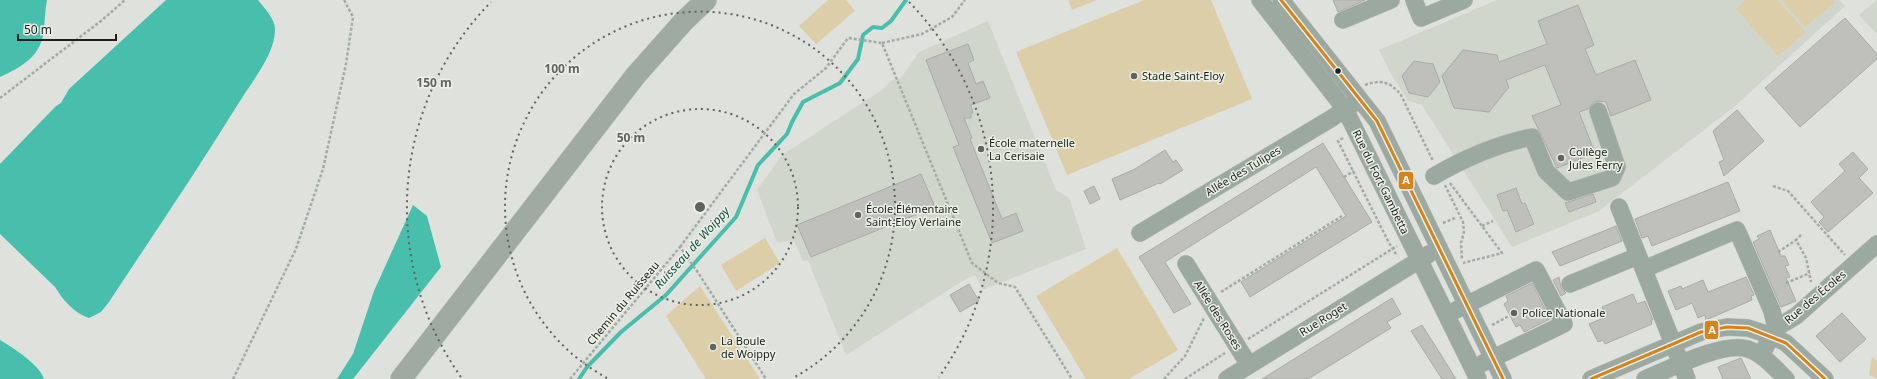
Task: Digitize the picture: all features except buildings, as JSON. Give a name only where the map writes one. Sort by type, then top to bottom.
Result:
[{"type":"main road","points":[[402,379],[636,76],[684,21],[706,0]]},
{"type":"street","name":"Rue du Fort Gambetta","points":[[1260,0],[1345,109],[1475,374]]},
{"type":"street","name":"Rue du Fort Gambetta","points":[[1280,0],[1377,121],[1503,379]]},
{"type":"street","points":[[1343,20],[1391,0]]},
{"type":"street","points":[[1414,0],[1421,18],[1464,0]]},
{"type":"street","name":"Allée des Tulipes","points":[[1140,233],[1345,109],[1360,98]]},
{"type":"street","points":[[1437,174],[1470,158],[1512,141],[1532,137],[1546,171],[1568,192],[1612,178],[1617,167],[1598,111]]},
{"type":"street","points":[[1619,207],[1684,372]]},
{"type":"street","points":[[1570,284],[1738,230],[1772,311],[1774,332]]},
{"type":"street","name":"Rue des Écoles","points":[[1761,355],[1774,332],[1796,316],[1877,244]]},
{"type":"street","name":"Rue Roget","points":[[1227,379],[1419,259],[1439,250]]},
{"type":"street","name":"Allée des Roses","points":[[1186,264],[1249,365]]},
{"type":"street","points":[[1446,315],[1536,270],[1564,324],[1493,358],[1475,374]]},
{"type":"street","points":[[1591,379],[1701,332],[1727,327],[1748,328],[1774,332],[1825,379]]},
{"type":"street","points":[[1645,379],[1684,372],[1716,350],[1730,348],[1746,349],[1761,355],[1786,379]]},
{"type":"path","points":[[0,98],[101,21],[125,0]]},
{"type":"path","points":[[233,379],[296,249],[323,169],[346,64],[353,17],[344,0]]},
{"type":"path","points":[[965,0],[952,17],[922,34],[882,43],[972,263],[998,283],[1015,287],[1072,379]]},
{"type":"path","name":"Chemin du Ruisseau","points":[[570,379],[680,247],[794,94],[826,68],[848,38],[882,43]]},
{"type":"path","points":[[1357,131],[1338,141],[1393,249],[1405,269]]},
{"type":"path","points":[[1344,177],[1354,171]]},
{"type":"path","points":[[1437,174],[1448,181],[1502,253],[1463,264],[1462,259]]},
{"type":"path","points":[[1773,186],[1788,191],[1853,265]]},
{"type":"path","points":[[1164,379],[1185,356],[1204,319],[1209,300],[1342,216]]},
{"type":"path","points":[[1482,226],[1493,220]]},
{"type":"path","points":[[1778,252],[1796,240],[1800,235]]},
{"type":"path","points":[[1796,240],[1806,258],[1815,298]]},
{"type":"path","points":[[680,247],[766,379]]},
{"type":"path","points":[[1184,379],[1393,249]]},
{"type":"path","points":[[1786,283],[1810,273]]},
{"type":"shaded area","points":[[0,0],[47,0],[44,28],[40,46],[24,64],[0,77]]},
{"type":"shaded area","points":[[166,0],[258,0],[274,22],[274,40],[267,58],[257,76],[109,302],[101,312],[89,318],[78,313],[69,306],[55,287],[0,234],[0,164],[56,106],[61,103],[69,89]]},
{"type":"shaded area","points":[[828,0],[846,0],[855,11],[816,44],[799,26]]},
{"type":"shaded area","points":[[1068,0],[1097,0],[1072,10]]},
{"type":"shaded area","name":"Stade Saint-Eloy","points":[[1144,0],[1211,0],[1252,99],[1067,175],[1016,52]]},
{"type":"shaded area","name":"Collège Jules Ferry","points":[[1497,0],[1839,0],[1845,6],[1735,106],[1599,211],[1512,247],[1422,105],[1408,101],[1390,72],[1379,50]]},
{"type":"shaded area","points":[[1746,0],[1778,0],[1806,32],[1778,56],[1736,9]]},
{"type":"shaded area","points":[[1781,0],[1832,0],[1834,3],[1805,27]]},
{"type":"shaded area","points":[[1877,0],[1877,34],[1859,15]]},
{"type":"shaded area","points":[[988,21],[1056,190],[1069,198],[1086,249],[983,290],[975,275],[967,278],[846,355],[808,260],[803,261],[794,241],[777,242],[757,190],[782,155],[882,90],[891,81],[901,78],[919,52]]},
{"type":"shaded area","points":[[413,205],[427,216],[441,267],[353,379],[337,379],[353,354],[374,291]]},
{"type":"shaded area","points":[[765,238],[780,263],[736,291],[721,265]]},
{"type":"shaded area","points":[[1117,248],[1178,350],[1129,379],[1086,379],[1036,296]]},
{"type":"shaded area","name":"La Boule de Woippy","points":[[700,286],[760,379],[706,379],[666,316]]},
{"type":"shaded area","points":[[0,340],[31,362],[41,373],[44,379],[0,379]]},
{"type":"shaded area","points":[[1872,357],[1877,361],[1877,379],[1869,375]]},
{"type":"waterway","name":"Ruisseau de Woippy","points":[[579,379],[587,367],[621,332],[666,295],[736,217],[758,165],[787,134],[803,102],[840,83],[858,59],[863,35],[873,27],[882,28],[891,21],[906,0]]},
{"type":"transit line","name":"A","points":[[1281,0],[1377,121],[1503,379]]},
{"type":"transit line","name":"A","points":[[1591,379],[1701,332],[1727,327],[1748,328],[1786,343],[1825,379]]},
{"type":"place","name":"Stade Saint-Eloy","points":[[1134,76]]},
{"type":"place","name":"École maternelle La Cerisaie","points":[[981,149]]},
{"type":"place","name":"Collège Jules Ferry","points":[[1561,158]]},
{"type":"place","name":"École Élémentaire Saint-Eloy Verlaine","points":[[858,215]]},
{"type":"place","name":"Police Nationale","points":[[1514,313]]},
{"type":"place","name":"La Boule de Woippy","points":[[713,347]]}]
